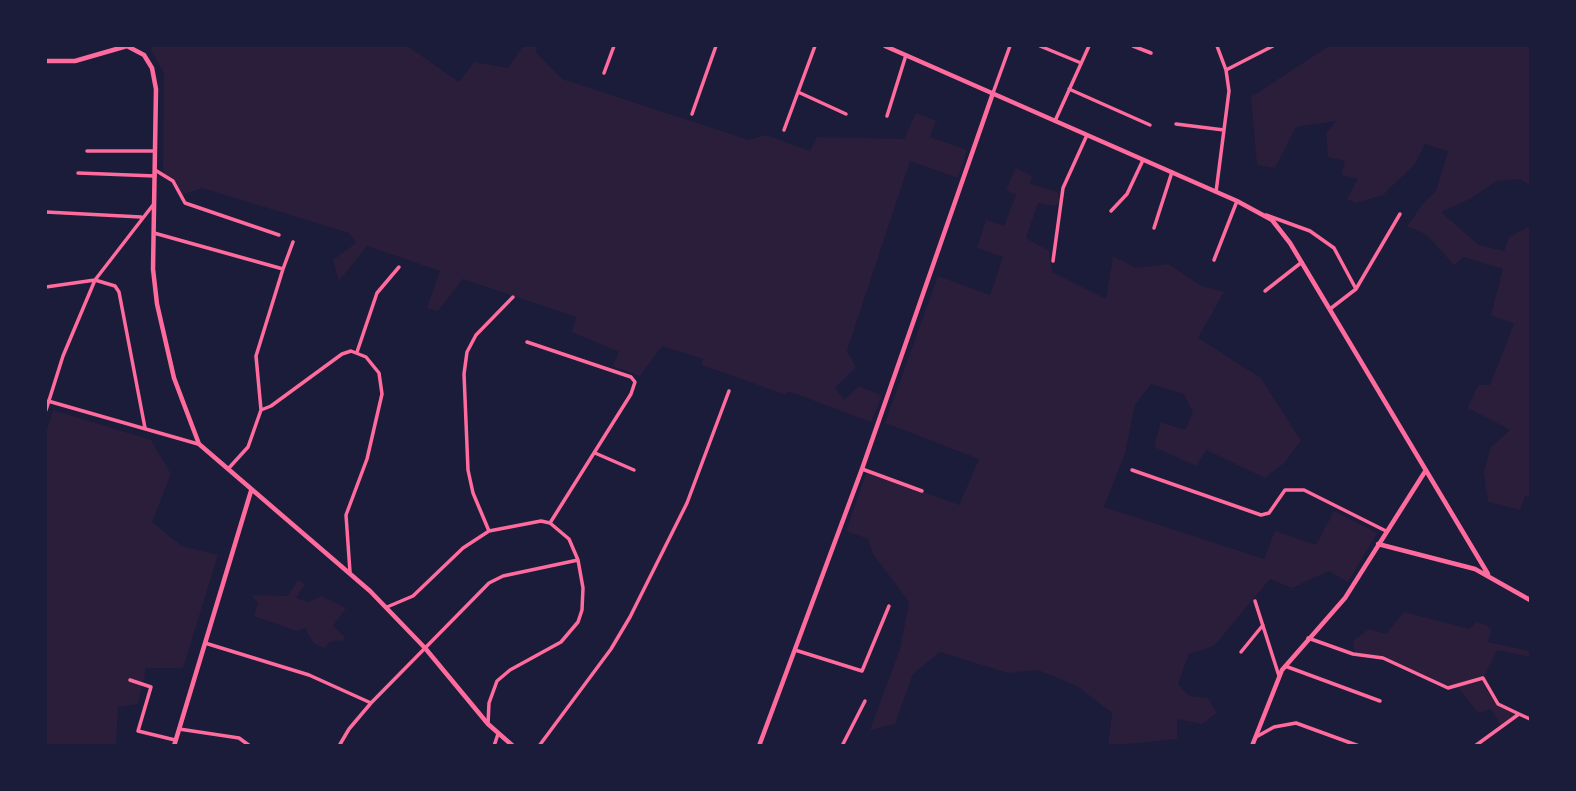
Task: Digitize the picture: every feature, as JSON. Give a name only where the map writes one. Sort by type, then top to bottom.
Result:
[{"type":"street","points":[[604,73],[614,46]]},
{"type":"street","points":[[692,114],[716,46]]},
{"type":"street","points":[[785,130],[815,46]]},
{"type":"street","points":[[885,46],[1263,214],[1302,227],[1328,242],[1356,289]]},
{"type":"street","points":[[759,746],[862,469],[1010,46]]},
{"type":"street","points":[[1040,46],[1081,63]]},
{"type":"street","points":[[1055,121],[1089,46]]},
{"type":"street","points":[[1133,46],[1151,53]]},
{"type":"street","points":[[1216,192],[1228,97],[1226,70],[1217,46]]},
{"type":"street","points":[[1226,70],[1273,46]]},
{"type":"street","points":[[46,61],[75,61],[121,47],[140,48],[155,75],[154,283],[164,340],[187,417],[199,444],[227,471],[350,572],[387,607],[488,724],[513,746]]},
{"type":"street","points":[[887,116],[906,55]]},
{"type":"street","points":[[1069,89],[1150,125]]},
{"type":"street","points":[[798,92],[846,114]]},
{"type":"street","points":[[1176,124],[1224,130]]},
{"type":"street","points":[[1054,261],[1063,188],[1087,135]]},
{"type":"street","points":[[88,151],[155,152]]},
{"type":"street","points":[[1111,211],[1127,194],[1143,160]]},
{"type":"street","points":[[1154,228],[1172,172]]},
{"type":"street","points":[[78,173],[155,173],[173,181],[185,203],[279,235]]},
{"type":"street","points":[[1214,260],[1237,201]]},
{"type":"street","points":[[46,410],[63,356],[95,280],[141,217],[155,204]]},
{"type":"street","points":[[46,212],[141,217]]},
{"type":"street","points":[[1263,214],[1280,228],[1488,574]]},
{"type":"street","points":[[1330,309],[1356,289],[1399,214]]},
{"type":"street","points":[[154,233],[283,268]]},
{"type":"street","points":[[227,471],[248,447],[261,410],[256,356],[293,242]]},
{"type":"street","points":[[1265,291],[1301,262]]},
{"type":"street","points":[[357,352],[377,293],[398,267]]},
{"type":"street","points":[[46,287],[95,280],[116,286],[145,428]]},
{"type":"street","points":[[489,531],[473,493],[468,470],[464,374],[467,352],[476,335],[513,297]]},
{"type":"street","points":[[527,342],[634,379],[631,394],[550,523]]},
{"type":"street","points":[[261,410],[277,402],[337,356],[357,352]]},
{"type":"street","points":[[350,572],[346,514],[367,459],[382,394],[381,378],[375,367],[357,352]]},
{"type":"street","points":[[539,746],[626,623],[687,503],[729,391]]},
{"type":"street","points":[[48,401],[199,444]]},
{"type":"street","points":[[596,453],[634,470]]},
{"type":"street","points":[[862,469],[922,491]]},
{"type":"street","points":[[1132,470],[1261,515],[1269,513],[1285,490],[1304,490],[1386,531]]},
{"type":"street","points":[[1252,746],[1285,666],[1345,598],[1426,470]]},
{"type":"street","points":[[130,680],[151,687],[138,731],[174,743],[251,491]]},
{"type":"street","points":[[387,607],[413,596],[463,548],[489,531],[524,522],[550,523],[569,539],[578,559],[584,597],[578,622],[561,642],[510,670],[496,681],[489,703],[488,724]]},
{"type":"street","points":[[1378,544],[1488,574],[1531,600]]},
{"type":"street","points":[[1466,566],[1475,551]]},
{"type":"street","points":[[340,745],[371,703],[496,578],[578,559]]},
{"type":"street","points":[[1255,601],[1279,676]]},
{"type":"street","points":[[793,649],[862,671],[889,606]]},
{"type":"street","points":[[1241,652],[1263,625]]},
{"type":"street","points":[[1308,638],[1353,654],[1392,661],[1411,673],[1448,688],[1483,678],[1498,704],[1531,719]]},
{"type":"street","points":[[205,643],[309,675],[371,703]]},
{"type":"street","points":[[1285,666],[1380,701]]},
{"type":"street","points":[[842,746],[865,701]]},
{"type":"street","points":[[1475,746],[1519,714]]},
{"type":"street","points":[[1255,738],[1274,727],[1296,723],[1359,746]]},
{"type":"street","points":[[179,729],[239,738],[250,744]]},
{"type":"street","points":[[494,746],[498,734]]},
{"type":"shaded area","points":[[152,46],[402,46],[409,47],[459,82],[474,62],[508,68],[523,46],[536,46],[536,52],[562,79],[749,140],[766,135],[810,151],[817,137],[904,139],[916,113],[936,121],[930,137],[967,150],[958,178],[910,161],[847,351],[856,367],[835,388],[844,400],[859,386],[882,396],[871,422],[788,391],[786,395],[702,365],[703,359],[662,346],[640,376],[613,366],[619,352],[572,332],[576,317],[463,279],[438,311],[427,308],[440,271],[367,246],[339,281],[333,260],[356,243],[349,233],[202,188],[182,195],[177,183],[163,172],[164,73],[152,52]]},
{"type":"shaded area","points":[[1329,46],[1530,46],[1530,186],[1521,179],[1496,181],[1472,198],[1441,212],[1479,245],[1504,251],[1509,237],[1530,226],[1530,498],[1525,496],[1520,510],[1488,502],[1484,472],[1491,447],[1510,430],[1468,408],[1478,385],[1490,385],[1514,324],[1491,315],[1503,269],[1464,257],[1454,265],[1427,235],[1407,226],[1424,202],[1436,191],[1448,151],[1425,144],[1415,164],[1383,195],[1356,203],[1347,199],[1358,179],[1341,175],[1345,161],[1328,157],[1326,133],[1336,121],[1296,127],[1275,168],[1257,165],[1251,97]]},
{"type":"shaded area","points":[[1016,168],[1032,176],[1030,184],[1058,192],[1060,202],[1055,206],[1038,203],[1026,238],[1049,251],[1052,272],[1106,299],[1113,256],[1136,268],[1168,264],[1201,286],[1224,292],[1198,338],[1261,378],[1301,441],[1284,463],[1265,478],[1206,450],[1196,466],[1154,447],[1161,422],[1185,430],[1193,413],[1184,394],[1151,384],[1135,405],[1125,453],[1104,507],[1264,559],[1275,531],[1316,545],[1334,511],[1377,533],[1348,582],[1329,571],[1292,588],[1270,579],[1214,646],[1189,654],[1178,684],[1189,696],[1208,698],[1217,713],[1202,724],[1177,719],[1177,739],[1108,746],[1112,713],[1077,686],[1038,670],[1008,673],[940,652],[913,674],[895,724],[870,730],[900,649],[909,602],[873,554],[868,539],[846,531],[867,471],[959,505],[979,459],[885,423],[938,276],[990,295],[1003,257],[977,248],[986,220],[1004,226],[1016,195],[1006,190]]},
{"type":"shaded area","points":[[53,410],[151,440],[171,474],[152,522],[182,546],[218,555],[183,668],[146,668],[138,704],[118,707],[116,745],[46,746],[46,433]]},
{"type":"shaded area","points":[[298,580],[305,584],[296,598],[308,602],[321,596],[346,608],[333,626],[344,636],[344,640],[329,642],[325,648],[314,644],[305,628],[296,631],[254,616],[258,603],[251,595],[287,596]]},
{"type":"shaded area","points":[[1404,612],[1469,629],[1476,622],[1486,625],[1491,630],[1488,642],[1530,651],[1529,657],[1497,650],[1483,679],[1487,691],[1497,705],[1516,714],[1501,725],[1491,709],[1478,713],[1458,687],[1449,687],[1411,672],[1384,657],[1355,653],[1353,641],[1369,629],[1386,634]]}]
